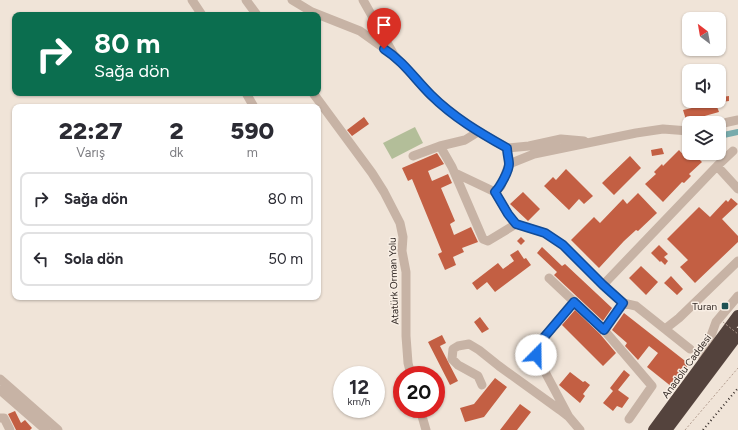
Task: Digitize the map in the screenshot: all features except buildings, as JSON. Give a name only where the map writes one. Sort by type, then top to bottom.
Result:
[{"type":"highway","name":"Anadolu Caddesi","points":[[654,430],[738,316]]},
{"type":"highway","points":[[666,430],[738,334]]},
{"type":"street","points":[[192,0],[200,12]]},
{"type":"street","points":[[292,0],[312,12]]},
{"type":"street","points":[[363,0],[395,56]]},
{"type":"street","points":[[247,1],[254,12]]},
{"type":"street","points":[[321,16],[360,31],[395,56],[432,96],[478,132],[507,148],[529,146],[561,139],[594,141]]},
{"type":"street","name":"Atatürk Orman Yolu","points":[[315,96],[372,173],[400,223],[403,237],[402,252],[406,272],[406,336],[409,366]]},
{"type":"street","points":[[726,123],[738,120]]},
{"type":"street","points":[[509,164],[534,154],[594,141],[664,129],[682,130]]},
{"type":"street","points":[[413,156],[440,146],[465,140],[478,132]]},
{"type":"street","points":[[440,146],[455,173],[483,239],[488,241],[516,224]]},
{"type":"street","points":[[495,192],[501,186],[509,164],[507,148]]},
{"type":"street","points":[[603,285],[733,150]]},
{"type":"street","points":[[717,166],[738,189]]},
{"type":"street","points":[[455,173],[495,192],[508,214],[516,224],[545,233],[563,245],[623,303],[636,306],[690,349]]},
{"type":"street","points":[[665,329],[680,318],[738,261]]},
{"type":"street","points":[[549,278],[604,330],[652,386],[629,419]]},
{"type":"street","points":[[694,376],[706,353],[716,322],[738,296]]},
{"type":"street","points":[[568,417],[536,355],[536,348],[574,302]]},
{"type":"street","points":[[604,330],[623,303]]},
{"type":"street","points":[[482,385],[478,376],[452,360],[452,349],[469,344],[479,350],[560,410],[580,430]]},
{"type":"street","points":[[0,379],[58,430]]},
{"type":"street","points":[[0,390],[46,430]]},
{"type":"street","points":[[0,418],[4,418],[10,430]]},
{"type":"street","points":[[423,418],[426,430]]},
{"type":"path","points":[[723,322],[738,334]]},
{"type":"path","points":[[685,430],[738,368]]},
{"type":"green space","points":[[415,127],[423,143],[392,159],[383,143]]},
{"type":"waterway","points":[[726,135],[738,132]]},
{"type":"railway","points":[[703,430],[738,388]]},
{"type":"place","name":"Turan","points":[[725,306]]},
{"type":"route","points":[[384,49],[395,56],[432,96],[469,126],[507,148],[509,164],[501,186],[495,192],[508,214],[516,224],[545,233],[563,245],[623,303],[604,330],[574,302],[540,342],[536,348],[536,355]]}]
